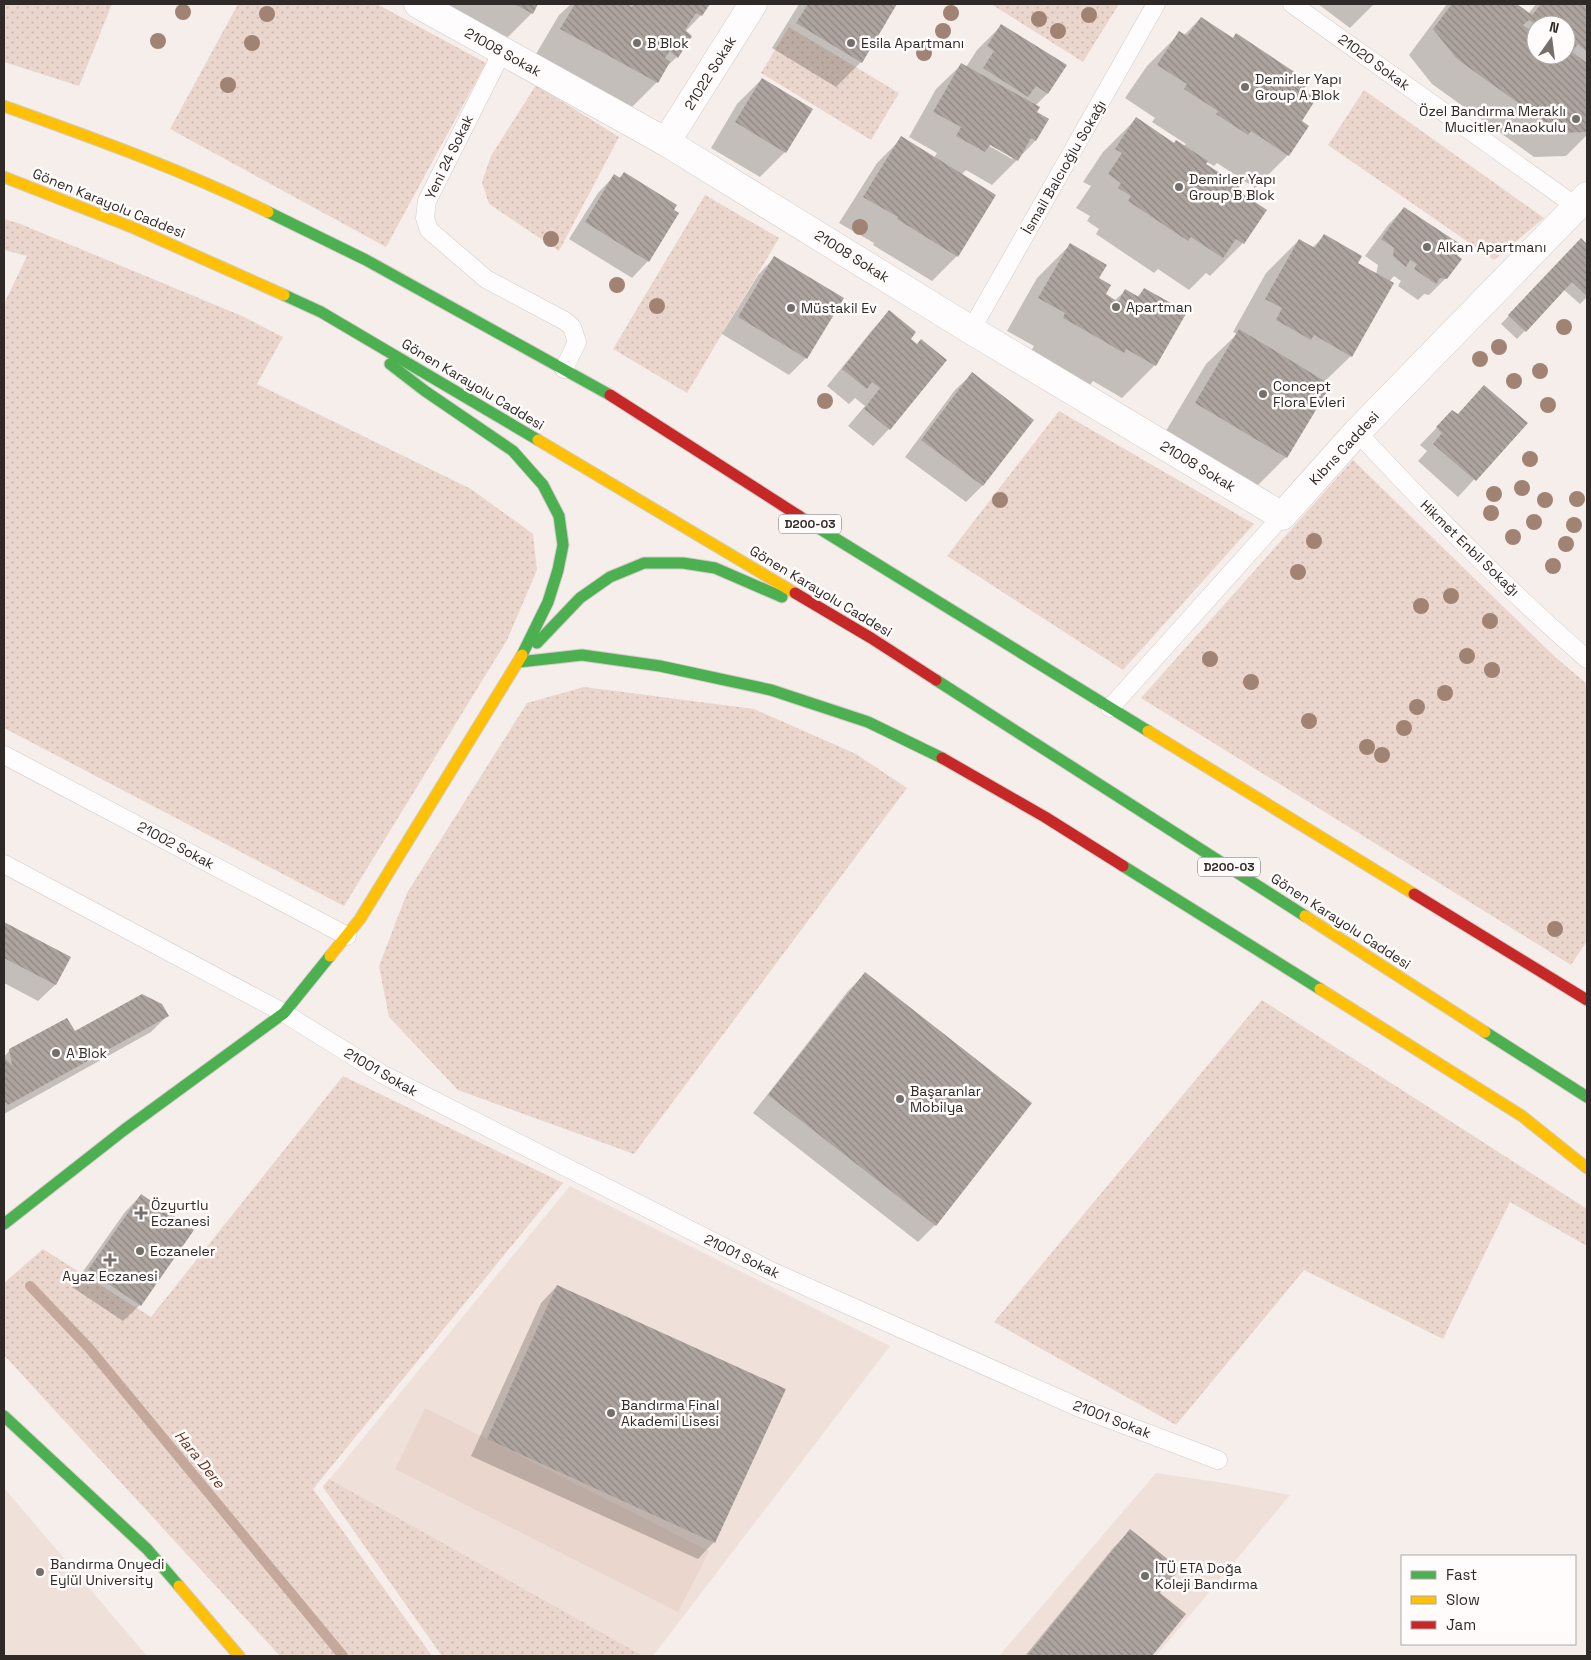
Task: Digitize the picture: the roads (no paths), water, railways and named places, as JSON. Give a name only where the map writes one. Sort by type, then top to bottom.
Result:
[{"type":"main road","name":"D200-03","points":[[4,106],[106,142],[240,198],[366,260],[623,402],[817,528],[1587,1000]]},
{"type":"main road","name":"Gönen Karayolu Caddesi","points":[[4,177],[134,228],[322,312],[871,638],[1587,1097]]},
{"type":"main road","points":[[4,1224],[124,1130],[284,1013],[360,919],[519,662],[548,602],[558,570],[563,545],[559,516],[543,485],[513,451],[426,391],[322,312]]},
{"type":"main road","points":[[519,662],[580,598],[610,577],[644,563],[683,563],[715,568],[871,638]]},
{"type":"main road","points":[[519,662],[582,655],[660,666],[771,690],[868,722],[955,764],[1046,817],[1522,1116],[1587,1168]]},
{"type":"main road","points":[[4,1416],[147,1549],[239,1656]]},
{"type":"street","name":"21008 Sokak","points":[[418,4],[666,142],[971,330],[1282,516]]},
{"type":"street","name":"21022 Sokak","points":[[666,142],[753,4]]},
{"type":"street","name":"Kıbrıs Caddesi","points":[[1282,516],[1357,432],[1582,202]]},
{"type":"lane","name":"İsmail Balcıoğlu Sokağı","points":[[971,330],[1156,4]]},
{"type":"lane","name":"21020 Sokak","points":[[1292,4],[1582,202]]},
{"type":"lane","name":"Yeni 24 Sokak","points":[[502,52],[427,200],[425,218],[430,230],[486,279],[558,317],[572,327],[577,342],[564,369]]},
{"type":"lane","name":"Hikmet Enbil Sokağı","points":[[1357,432],[1482,561],[1587,659]]},
{"type":"lane","name":"Kıbrıs Caddesi","points":[[1110,708],[1282,516]]},
{"type":"lane","name":"21002 Sokak","points":[[4,755],[347,936]]},
{"type":"lane","points":[[4,864],[284,1013]]},
{"type":"lane","name":"21001 Sokak","points":[[284,1013],[382,1074],[771,1271],[1080,1408],[1218,1460]]},
{"type":"waterway","name":"Hara Dere","points":[[30,1286],[89,1348],[343,1656]]},
{"type":"place","name":"B Blok","points":[[637,43]]},
{"type":"place","name":"Esila Apartmanı","points":[[851,43]]},
{"type":"place","name":"Demirler Yapı Group A Blok","points":[[1245,87]]},
{"type":"place","name":"Özel Bandırma Meraklı Mucitler Anaokulu","points":[[1576,119]]},
{"type":"place","name":"Demirler Yapı Group B Blok","points":[[1179,187]]},
{"type":"place","name":"Alkan Apartmanı","points":[[1427,247]]},
{"type":"place","name":"Apartman","points":[[1116,307]]},
{"type":"place","name":"Müstakil Ev","points":[[791,308]]},
{"type":"place","name":"Concept Flora Evleri","points":[[1263,394]]},
{"type":"place","name":"A Blok","points":[[56,1053]]},
{"type":"place","name":"Başaranlar Mobilya","points":[[900,1099]]},
{"type":"place","name":"Özyurtlu Eczanesi","points":[[141,1213]]},
{"type":"place","name":"Eczaneler","points":[[140,1251]]},
{"type":"place","name":"Ayaz Eczanesi","points":[[110,1260]]},
{"type":"place","name":"Bandırma Final Akademi Lisesi","points":[[611,1413]]},
{"type":"place","name":"Bandırma Onyedi Eylül University","points":[[40,1572]]},
{"type":"place","name":"İTÜ ETA Doğa Koleji Bandırma","points":[[1145,1576]]}]
